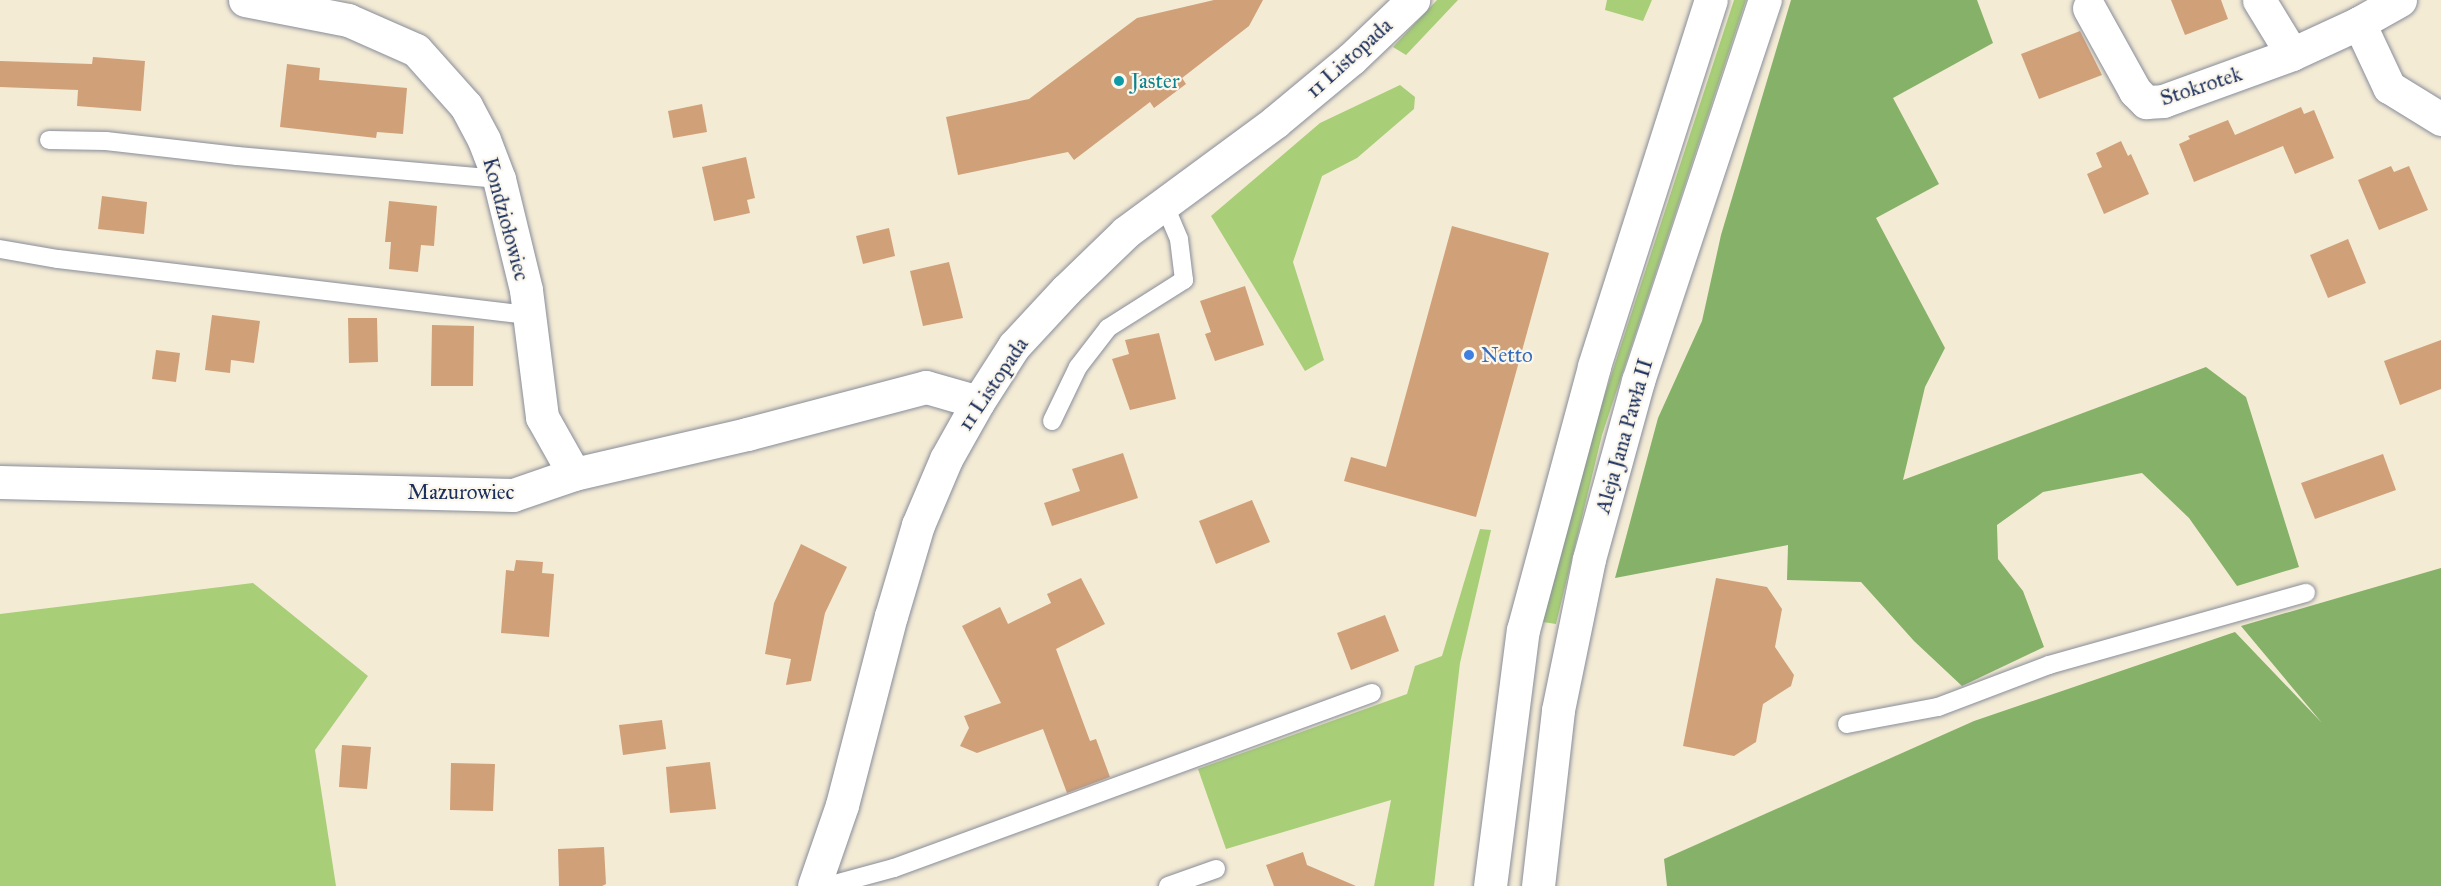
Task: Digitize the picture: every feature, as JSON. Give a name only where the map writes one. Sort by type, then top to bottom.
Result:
[{"type":"street","name":"Kondziołowiec","points":[[245,0],[348,20],[416,50],[466,106],[484,140],[499,179],[526,290],[542,417],[574,474]]},
{"type":"street","name":"11 Listopada","points":[[816,881],[842,805],[891,616],[918,525],[946,459],[978,402],[1014,346],[1066,290],[1126,232],[1292,108],[1351,59],[1413,0]]},
{"type":"street","points":[[1490,886],[1503,767],[1523,630],[1593,366],[1711,0]]},
{"type":"street","name":"Aleja Jana Pawła II","points":[[1538,886],[1558,710],[1589,560],[1638,381],[1765,0]]},
{"type":"street","points":[[2259,0],[2292,54]]},
{"type":"street","name":"Stokrotek","points":[[2089,8],[2135,91],[2146,102],[2163,101],[2292,54],[2360,23],[2400,0]]},
{"type":"street","points":[[2360,23],[2389,87],[2441,119]]},
{"type":"street","name":"Mazurowiec","points":[[0,482],[513,495],[574,474],[747,434],[926,387],[978,402]]},
{"type":"lane","points":[[49,140],[106,141],[237,156],[499,179]]},
{"type":"lane","points":[[1052,421],[1078,367],[1108,328],[1184,280],[1179,239],[1164,204]]},
{"type":"lane","points":[[0,249],[58,260],[529,315]]},
{"type":"lane","points":[[1847,724],[1938,707],[2049,665],[2306,593]]},
{"type":"lane","points":[[816,881],[835,884],[894,868],[1372,693]]},
{"type":"lane","points":[[1168,886],[1216,869]]},
{"type":"green space","points":[[1437,0],[1458,0],[1406,55],[1393,47]]},
{"type":"green space","points":[[1607,0],[1652,0],[1643,21],[1605,10]]},
{"type":"green space","points":[[1734,0],[1746,0],[1602,435],[1556,624],[1543,622],[1588,446]]},
{"type":"green space","points":[[1791,0],[1977,0],[1993,43],[1893,98],[1939,184],[1876,218],[1945,348],[1925,387],[1903,480],[2206,367],[2246,397],[2299,567],[2237,586],[2189,518],[2142,473],[2043,492],[1997,525],[1998,559],[2023,591],[2044,647],[1962,686],[1914,641],[1861,582],[1787,580],[1788,545],[1615,578],[1658,418],[1702,321],[1721,235]]},
{"type":"green space","points":[[1400,85],[1415,97],[1414,109],[1357,158],[1322,176],[1293,262],[1324,360],[1305,371],[1211,216],[1320,123]]},
{"type":"green space","points":[[1480,529],[1491,530],[1460,663],[1434,886],[1374,886],[1391,800],[1226,849],[1198,769],[1407,694],[1415,666],[1442,656]]},
{"type":"green space","points":[[2441,568],[2441,886],[1667,886],[1664,859],[1974,721],[2235,632],[2322,723],[2241,626]]},
{"type":"green space","points":[[253,583],[368,676],[315,750],[336,886],[0,886],[0,614]]},
{"type":"building","name":"Jaster","points":[[1214,0],[1263,0],[1249,26],[1182,78],[1186,84],[1154,108],[1150,102],[1074,160],[1068,152],[958,175],[946,117],[1029,99],[1137,18]]},
{"type":"building","points":[[2171,0],[2221,0],[2228,19],[2185,35]]},
{"type":"building","points":[[2080,31],[2102,75],[2039,99],[2021,54]]},
{"type":"building","points":[[93,57],[145,61],[141,111],[77,106],[78,90],[0,87],[0,61],[92,64]]},
{"type":"building","points":[[287,64],[320,68],[319,80],[407,88],[403,134],[377,132],[376,138],[280,127]]},
{"type":"building","points":[[702,104],[707,132],[673,138],[668,111]]},
{"type":"building","points":[[2301,107],[2304,114],[2314,110],[2334,158],[2295,174],[2283,146],[2194,182],[2179,144],[2190,139],[2188,136],[2228,120],[2235,135]]},
{"type":"building","points":[[2121,141],[2128,156],[2131,154],[2149,194],[2104,214],[2087,174],[2102,167],[2096,153]]},
{"type":"building","points":[[746,157],[755,198],[747,200],[750,213],[714,221],[702,167]]},
{"type":"building","points":[[2391,166],[2394,172],[2409,166],[2428,210],[2379,230],[2358,180]]},
{"type":"building","points":[[102,196],[147,202],[144,234],[98,229]]},
{"type":"building","points":[[389,201],[437,206],[434,246],[421,245],[418,272],[389,269],[391,242],[385,242]]},
{"type":"building","name":"Netto","points":[[1452,226],[1549,253],[1476,517],[1344,481],[1351,457],[1386,467]]},
{"type":"building","points":[[889,228],[895,256],[863,264],[856,236]]},
{"type":"building","points":[[2348,239],[2366,283],[2328,298],[2310,255]]},
{"type":"building","points":[[949,262],[963,318],[923,326],[910,271]]},
{"type":"building","points":[[1245,286],[1264,345],[1215,361],[1205,334],[1211,332],[1200,301]]},
{"type":"building","points":[[212,315],[260,321],[254,363],[231,360],[230,373],[205,370]]},
{"type":"building","points":[[348,318],[377,318],[378,362],[349,363]]},
{"type":"building","points":[[432,325],[474,326],[473,386],[431,386]]},
{"type":"building","points":[[1159,333],[1176,399],[1130,410],[1112,359],[1129,354],[1125,340]]},
{"type":"building","points":[[2441,340],[2441,389],[2400,405],[2384,361]]},
{"type":"building","points":[[156,350],[180,353],[176,382],[152,379]]},
{"type":"building","points":[[1123,453],[1138,498],[1052,526],[1044,503],[1080,491],[1072,469]]},
{"type":"building","points":[[2383,454],[2396,490],[2315,519],[2301,483]]},
{"type":"building","points":[[1252,500],[1270,542],[1216,564],[1199,521]]},
{"type":"building","points":[[801,544],[847,567],[825,613],[811,681],[786,685],[791,659],[765,654],[774,603]]},
{"type":"building","points":[[516,560],[543,562],[542,573],[554,574],[549,637],[501,633],[506,570],[514,571]]},
{"type":"building","points":[[1081,578],[1105,624],[1056,649],[1090,741],[1096,739],[1110,777],[1067,793],[1043,729],[977,753],[960,746],[969,728],[964,716],[1001,703],[962,626],[1000,607],[1008,624],[1051,603],[1047,594]]},
{"type":"building","points":[[1716,578],[1767,587],[1782,609],[1775,647],[1794,675],[1791,686],[1763,704],[1756,742],[1734,756],[1683,746]]},
{"type":"building","points":[[1385,615],[1399,651],[1351,670],[1337,633]]},
{"type":"building","points":[[662,720],[666,749],[623,755],[619,725]]},
{"type":"building","points":[[342,745],[371,747],[367,789],[339,787]]},
{"type":"building","points":[[710,762],[716,809],[670,813],[666,767]]},
{"type":"building","points":[[451,763],[495,764],[493,811],[450,810]]},
{"type":"building","points":[[604,847],[606,884],[602,886],[559,886],[558,849]]},
{"type":"building","points":[[1303,852],[1307,865],[1356,886],[1274,886],[1266,865]]},
{"type":"place","name":"Jaster","points":[[1119,81]]},
{"type":"place","name":"Netto","points":[[1469,355]]}]
